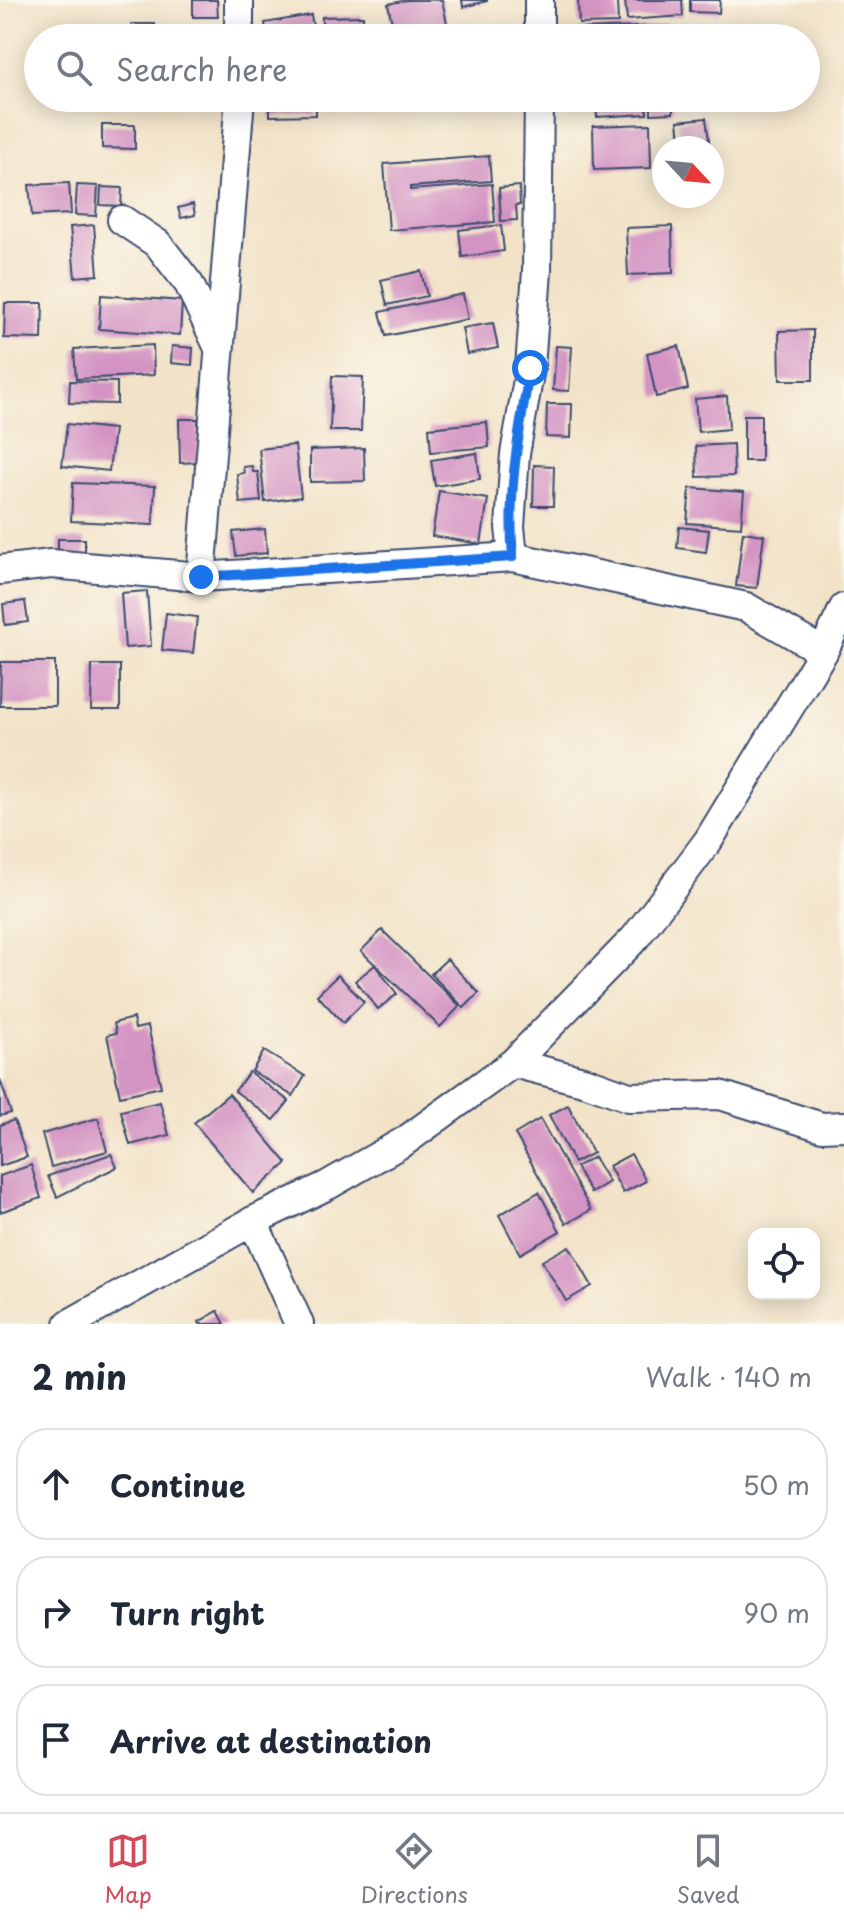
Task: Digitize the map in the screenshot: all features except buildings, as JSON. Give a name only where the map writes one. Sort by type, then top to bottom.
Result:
[{"type":"street","points":[[239,0],[239,24]]},
{"type":"street","points":[[539,0],[539,24]]},
{"type":"street","points":[[201,577],[239,112]]},
{"type":"street","points":[[513,557],[510,527],[515,454],[530,368],[537,271],[539,112]]},
{"type":"street","points":[[122,220],[158,244],[189,284],[220,352]]},
{"type":"street","points":[[0,570],[51,564],[201,577],[513,557],[746,607],[832,645]]},
{"type":"street","points":[[69,1324],[253,1221],[328,1185],[405,1141],[513,1063],[635,938],[708,841],[832,645],[844,608]]},
{"type":"street","points":[[513,1063],[587,1082],[629,1097],[720,1095],[792,1120],[822,1127],[844,1126]]},
{"type":"street","points":[[253,1221],[299,1324]]},
{"type":"route","points":[[201,577],[513,557],[510,527],[515,454],[530,368]]}]
